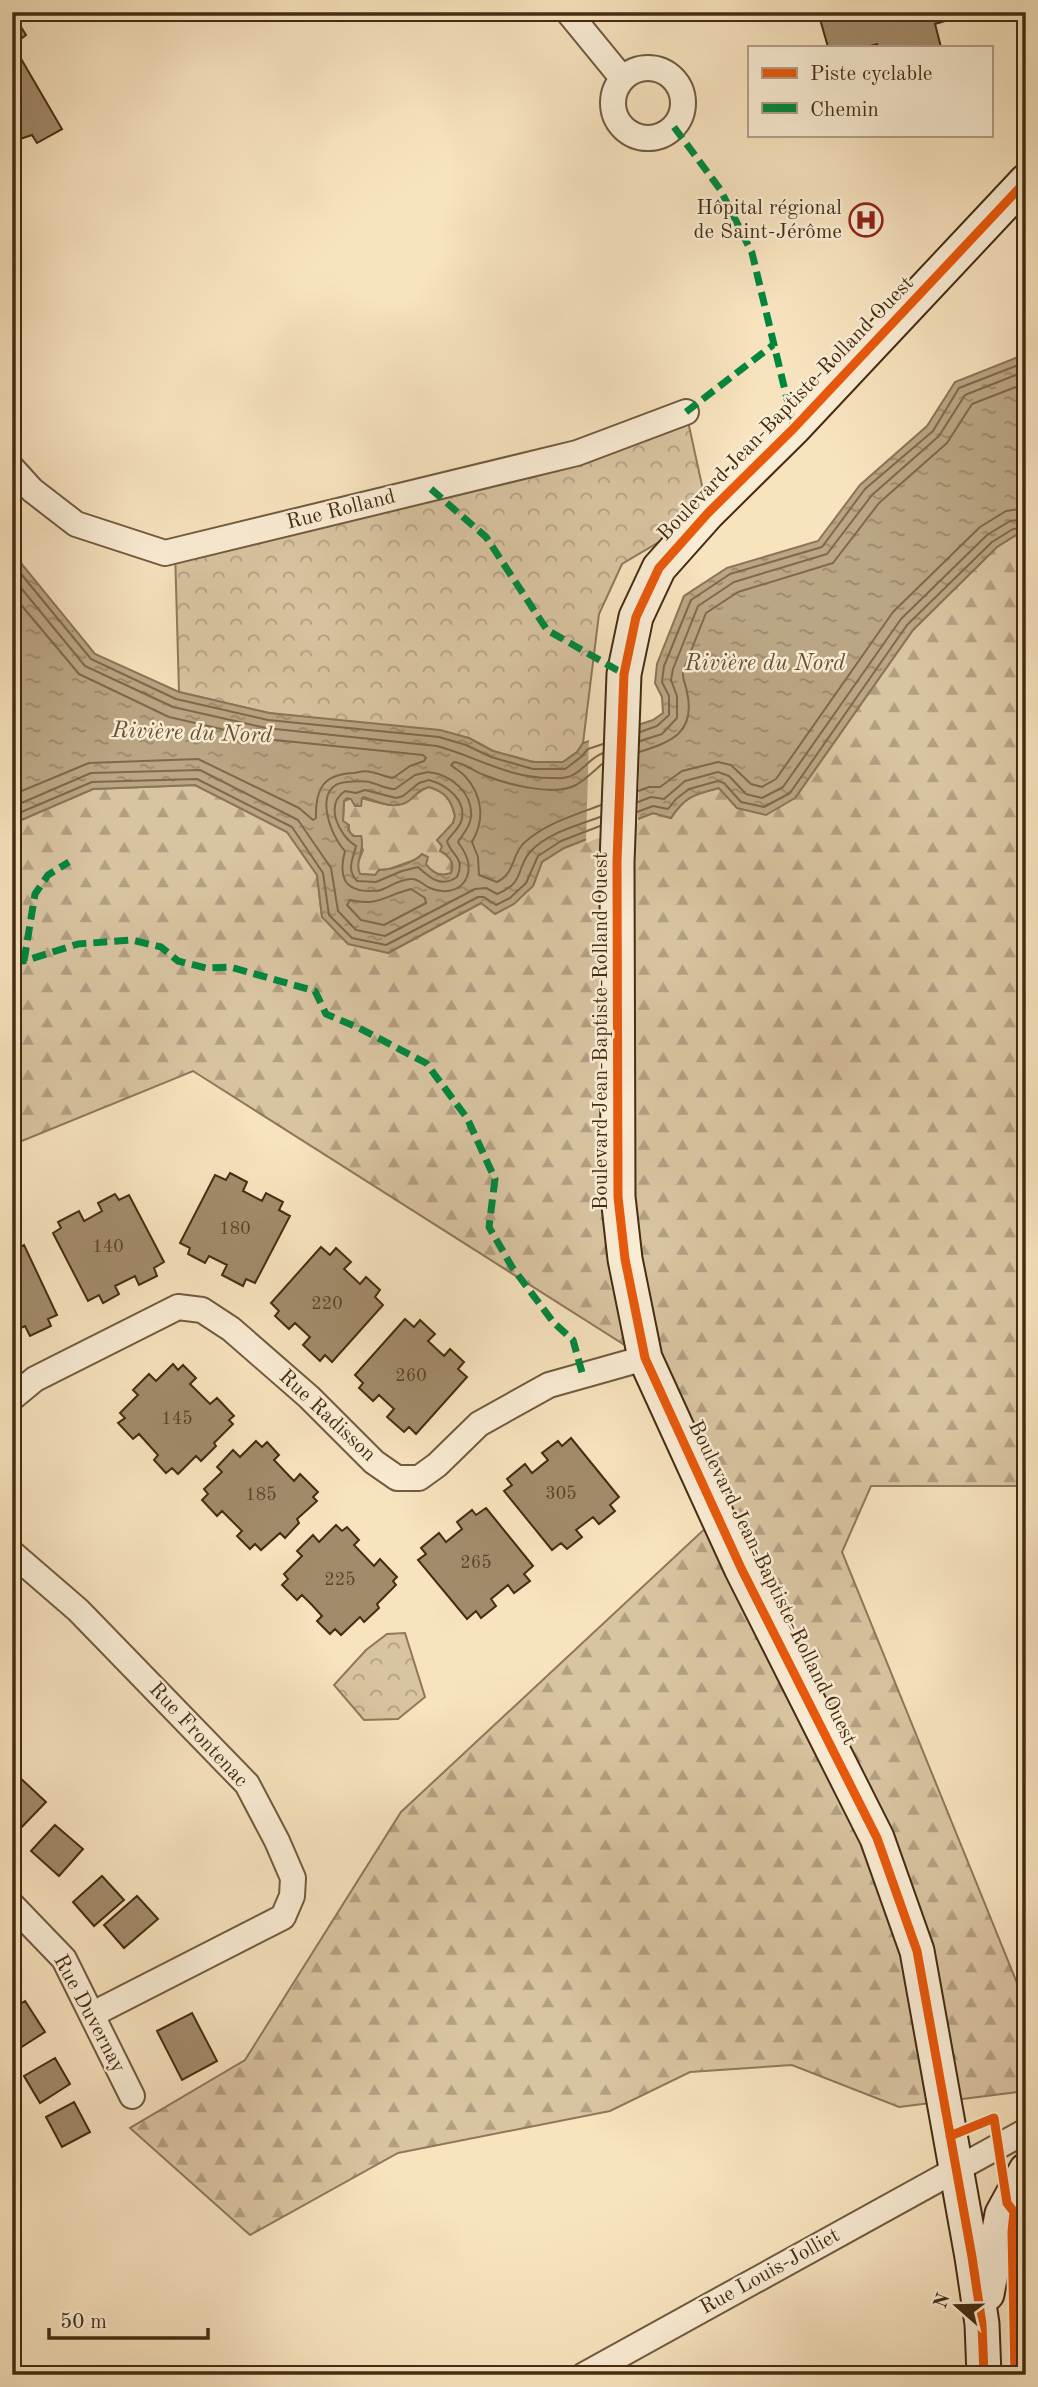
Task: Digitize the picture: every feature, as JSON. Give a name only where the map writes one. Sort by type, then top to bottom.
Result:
[{"type":"street","points":[[568,12],[622,78]]},
{"type":"street","name":"Boulevard Jean-Baptiste-Rolland Ouest","points":[[984,2375],[982,2324],[917,1951],[877,1838],[741,1568],[645,1358],[625,1259],[618,1198],[617,862],[624,674],[636,617],[659,568],[708,513],[1020,198]]},
{"type":"street","name":"Rue Rolland","points":[[12,468],[32,490],[76,524],[165,553],[577,453],[686,412]]},
{"type":"street","name":"Rue Radisson","points":[[12,1398],[34,1379],[178,1307],[202,1310],[231,1329],[309,1397],[374,1462],[397,1478],[419,1478],[437,1465],[479,1424],[549,1385],[645,1358]]},
{"type":"street","name":"Rue Frontenac","points":[[12,1553],[78,1610],[247,1784],[293,1878],[292,1896],[283,1917],[93,2014]]},
{"type":"street","name":"Rue Duvernay","points":[[12,1905],[64,1958],[132,2096]]},
{"type":"street","name":"Rue Louis-Jolliet","points":[[584,2375],[1026,2131]]},
{"type":"street","points":[[982,2324],[1002,2214],[1026,2170]]},
{"type":"green space","points":[[686,412],[708,513],[622,564],[599,614],[583,743],[577,752],[563,762],[533,762],[493,751],[469,738],[269,713],[179,692],[175,550]]},
{"type":"green space","points":[[1026,534],[1026,1486],[871,1486],[842,1552],[1026,2005],[1026,2091],[899,2107],[792,2065],[690,2072],[610,2111],[398,2153],[250,2235],[130,2128],[245,2060],[401,1812],[710,1524],[645,1358],[193,1071],[12,1145],[12,824],[93,789],[195,785],[287,832],[317,875],[322,917],[388,953],[481,903],[533,886],[542,862],[564,848],[653,813],[671,818],[686,800],[697,794],[719,788],[737,808],[795,798],[913,630],[997,547],[1016,535]]},
{"type":"green space","points":[[429,787],[447,797],[455,816],[453,823],[438,840],[452,862],[451,874],[436,873],[417,859],[379,870],[375,875],[360,874],[357,865],[363,850],[343,821],[344,801],[356,798],[387,805],[399,804]]},
{"type":"green space","points":[[405,1633],[425,1697],[398,1719],[364,1720],[334,1685],[366,1650],[387,1634]]},
{"type":"water","name":"Rivière du Nord","points":[[1026,354],[1026,534],[1016,535],[997,547],[913,630],[795,798],[766,815],[737,808],[719,788],[697,794],[686,800],[671,818],[653,813],[564,848],[542,862],[533,886],[514,904],[495,914],[481,903],[388,953],[348,944],[322,917],[317,875],[287,832],[195,785],[93,789],[12,824],[12,552],[95,654],[179,692],[269,713],[440,730],[469,738],[493,751],[533,762],[563,762],[577,752],[583,743],[653,720],[663,713],[662,697],[655,683],[657,664],[684,596],[727,568],[818,541],[860,485],[927,426],[955,382]],"holes":[[[423,789],[435,789],[452,805],[455,816],[453,823],[437,840],[442,846],[440,851],[451,860],[451,873],[443,875],[434,872],[426,864],[428,857],[422,854],[402,865],[379,870],[375,875],[360,874],[358,865],[361,836],[353,836],[348,830],[349,825],[343,821],[344,801],[351,799],[355,806],[361,806],[364,797],[399,805]]]},
{"type":"pier","points":[[640,721],[638,823],[586,843],[589,737]]},
{"type":"building","points":[[12,12],[28,12],[16,19],[26,35],[13,45],[62,129],[37,143],[32,135],[17,140],[12,132]]},
{"type":"building","points":[[818,12],[975,12],[935,24],[941,46],[828,46]]},
{"type":"building","points":[[230,1173],[247,1182],[243,1191],[262,1201],[266,1193],[283,1202],[279,1210],[290,1216],[255,1283],[246,1279],[243,1286],[222,1275],[227,1265],[209,1256],[205,1263],[188,1254],[190,1248],[180,1243],[215,1175],[226,1180]]},
{"type":"building","points":[[115,1194],[119,1200],[129,1195],[164,1262],[154,1268],[157,1276],[139,1285],[135,1276],[115,1286],[119,1294],[103,1303],[99,1295],[88,1301],[53,1233],[61,1228],[58,1222],[79,1211],[84,1221],[102,1211],[98,1203]]},
{"type":"building","points":[[24,1245],[57,1315],[48,1319],[51,1326],[30,1336],[25,1326],[12,1332],[12,1248],[14,1251]]},
{"type":"building","points":[[321,1247],[330,1255],[336,1248],[351,1262],[344,1269],[360,1284],[366,1277],[380,1290],[375,1297],[383,1305],[332,1362],[325,1355],[320,1361],[303,1345],[310,1337],[295,1323],[289,1329],[275,1316],[279,1311],[271,1303]]},
{"type":"building","points":[[405,1319],[414,1327],[420,1320],[435,1334],[428,1341],[444,1356],[450,1349],[464,1362],[458,1369],[467,1377],[416,1434],[409,1427],[404,1432],[387,1417],[394,1409],[379,1395],[373,1401],[359,1388],[363,1383],[355,1375]]},
{"type":"building","points":[[173,1364],[178,1370],[183,1365],[196,1378],[190,1384],[210,1404],[217,1398],[234,1416],[229,1420],[233,1424],[214,1443],[216,1446],[201,1461],[196,1456],[178,1474],[172,1468],[166,1473],[154,1460],[158,1455],[139,1434],[133,1439],[118,1423],[125,1418],[120,1413],[138,1395],[133,1390],[149,1374],[156,1381]]},
{"type":"building","points":[[571,1438],[619,1497],[610,1505],[615,1511],[599,1524],[593,1517],[576,1530],[582,1537],[567,1549],[561,1543],[552,1550],[504,1491],[512,1485],[507,1479],[525,1464],[532,1473],[548,1460],[542,1453],[558,1441],[562,1446]]},
{"type":"building","points":[[256,1441],[262,1447],[267,1442],[279,1455],[274,1460],[294,1481],[300,1474],[318,1492],[313,1497],[317,1501],[297,1519],[299,1523],[285,1538],[280,1533],[261,1550],[255,1544],[250,1549],[237,1536],[242,1531],[222,1511],[217,1516],[202,1500],[208,1494],[204,1489],[222,1472],[217,1467],[233,1450],[240,1457]]},
{"type":"building","points":[[486,1508],[533,1566],[524,1574],[530,1581],[514,1593],[508,1585],[491,1599],[496,1606],[481,1618],[476,1611],[467,1619],[418,1560],[426,1554],[421,1548],[439,1533],[446,1542],[462,1529],[457,1522],[472,1510],[476,1515]]},
{"type":"building","points":[[336,1525],[342,1531],[347,1527],[359,1540],[354,1545],[374,1566],[380,1559],[397,1577],[393,1581],[396,1585],[377,1604],[379,1608],[364,1622],[360,1617],[341,1635],[335,1629],[330,1634],[317,1621],[322,1616],[312,1605],[302,1595],[297,1600],[282,1585],[288,1579],[284,1574],[302,1556],[297,1551],[313,1535],[319,1542]]},
{"type":"building","points":[[17,1775],[46,1802],[14,1835],[12,1781]]},
{"type":"building","points":[[55,1825],[83,1849],[59,1876],[31,1851]]},
{"type":"building","points":[[102,1876],[124,1900],[94,1926],[73,1902]]},
{"type":"building","points":[[137,1896],[158,1919],[124,1948],[104,1925]]},
{"type":"building","points":[[25,2001],[45,2032],[17,2050],[12,2043],[12,2009]]},
{"type":"building","points":[[192,2013],[217,2061],[182,2080],[157,2031]]},
{"type":"building","points":[[55,2058],[70,2084],[40,2103],[24,2076]]},
{"type":"building","points":[[74,2102],[90,2132],[62,2147],[46,2117]]},
{"type":"marked path","points":[[674,127],[720,189],[752,253],[794,428]]},
{"type":"marked path","points":[[686,412],[773,345]]},
{"type":"marked path","points":[[431,489],[486,537],[547,630],[624,674]]},
{"type":"marked path","points":[[24,961],[35,894],[48,875],[69,862]]},
{"type":"marked path","points":[[12,960],[24,961],[78,944],[132,940],[161,947],[178,961],[206,968],[230,967],[315,991],[326,1014],[426,1063],[467,1118],[495,1179],[489,1227],[512,1267],[554,1323],[573,1340],[583,1376]]},
{"type":"cycle path","points":[[984,2375],[982,2324],[972,2257],[917,1951],[877,1838],[741,1568],[645,1358],[625,1259],[618,1197],[617,862],[624,674],[636,617],[659,568],[708,513],[794,428],[1026,181]]},
{"type":"cycle path","points":[[950,2136],[994,2118],[1007,2203],[1014,2212],[1012,2232],[1015,2375]]},
{"type":"place","name":"Hôpital régional de Saint-Jérôme","points":[[866,220]]}]
